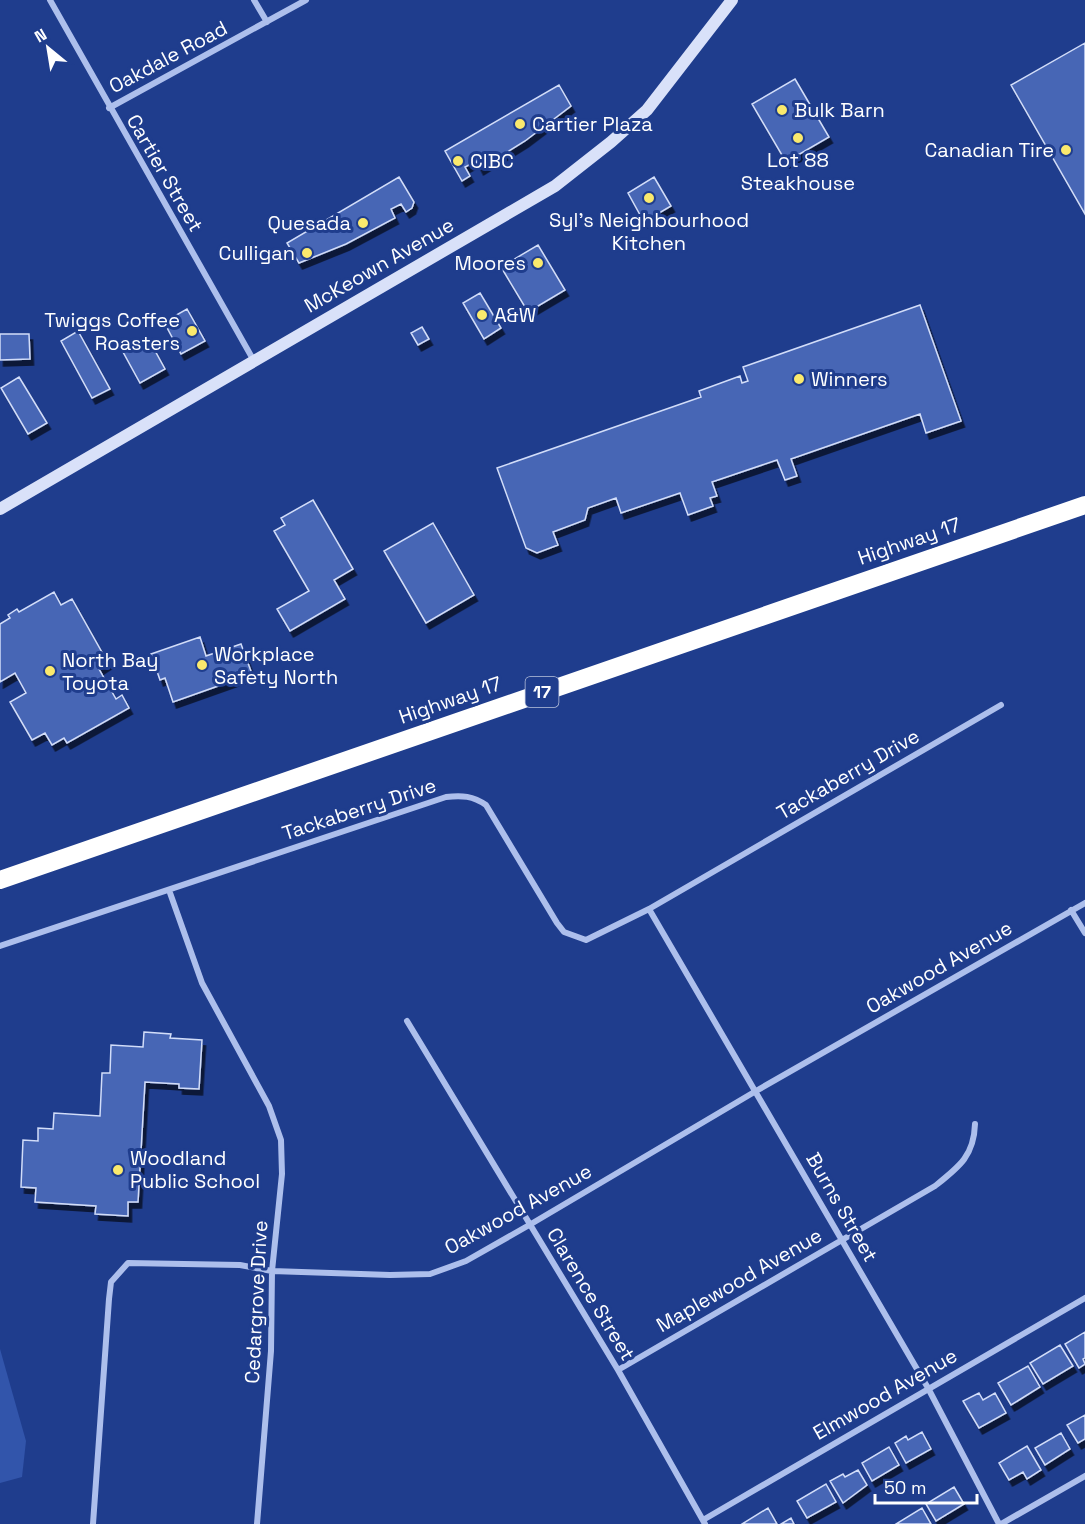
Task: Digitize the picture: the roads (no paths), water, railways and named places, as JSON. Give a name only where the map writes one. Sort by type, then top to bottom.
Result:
[{"type":"highway","name":"Highway 17","points":[[0,880],[1085,505]]},
{"type":"street","name":"Cartier Street","points":[[50,0],[254,361]]},
{"type":"street","points":[[254,0],[267,22]]},
{"type":"street","name":"Oakdale Road","points":[[109,108],[306,0]]},
{"type":"street","name":"McKeown Avenue","points":[[0,509],[564,178],[611,142],[647,110],[732,0]]},
{"type":"street","name":"Tackaberry Drive","points":[[0,946],[446,797],[467,796],[486,805],[494,814],[564,932],[586,940],[649,909],[1001,705]]},
{"type":"street","name":"Cedargrove Drive","points":[[169,890],[202,983],[278,1124],[282,1140],[282,1174],[272,1270],[271,1351],[257,1524]]},
{"type":"street","name":"Oakwood Avenue","points":[[93,1524],[111,1282],[128,1263],[136,1261],[240,1265],[272,1270],[430,1274],[466,1261],[756,1091],[1085,903]]},
{"type":"street","name":"Burns Street","points":[[649,909],[928,1388],[1000,1524]]},
{"type":"street","points":[[1071,910],[1085,933]]},
{"type":"street","name":"Clarence Street","points":[[407,1021],[618,1370],[704,1522]]},
{"type":"street","name":"Maplewood Avenue","points":[[618,1370],[935,1186],[963,1162],[974,1142],[975,1124]]},
{"type":"street","name":"Elmwood Avenue","points":[[704,1522],[928,1388],[1085,1298]]},
{"type":"street","points":[[1000,1524],[1085,1476]]},
{"type":"place","name":"Bulk Barn","points":[[782,110]]},
{"type":"place","name":"Cartier Plaza","points":[[520,124]]},
{"type":"place","name":"Lot 88 Steakhouse","points":[[798,138]]},
{"type":"place","name":"Canadian Tire","points":[[1066,150]]},
{"type":"place","name":"CIBC","points":[[458,161]]},
{"type":"place","name":"Syl's Neighbourhood Kitchen","points":[[649,198]]},
{"type":"place","name":"Quesada","points":[[363,223]]},
{"type":"place","name":"Culligan","points":[[307,253]]},
{"type":"place","name":"Moores","points":[[538,263]]},
{"type":"place","name":"A&W","points":[[482,315]]},
{"type":"place","name":"Twiggs Coffee Roasters","points":[[192,331]]},
{"type":"place","name":"Winners","points":[[799,379]]},
{"type":"place","name":"Workplace Safety North","points":[[202,665]]},
{"type":"place","name":"North Bay Toyota","points":[[50,671]]},
{"type":"place","name":"Woodland Public School","points":[[118,1170]]}]
